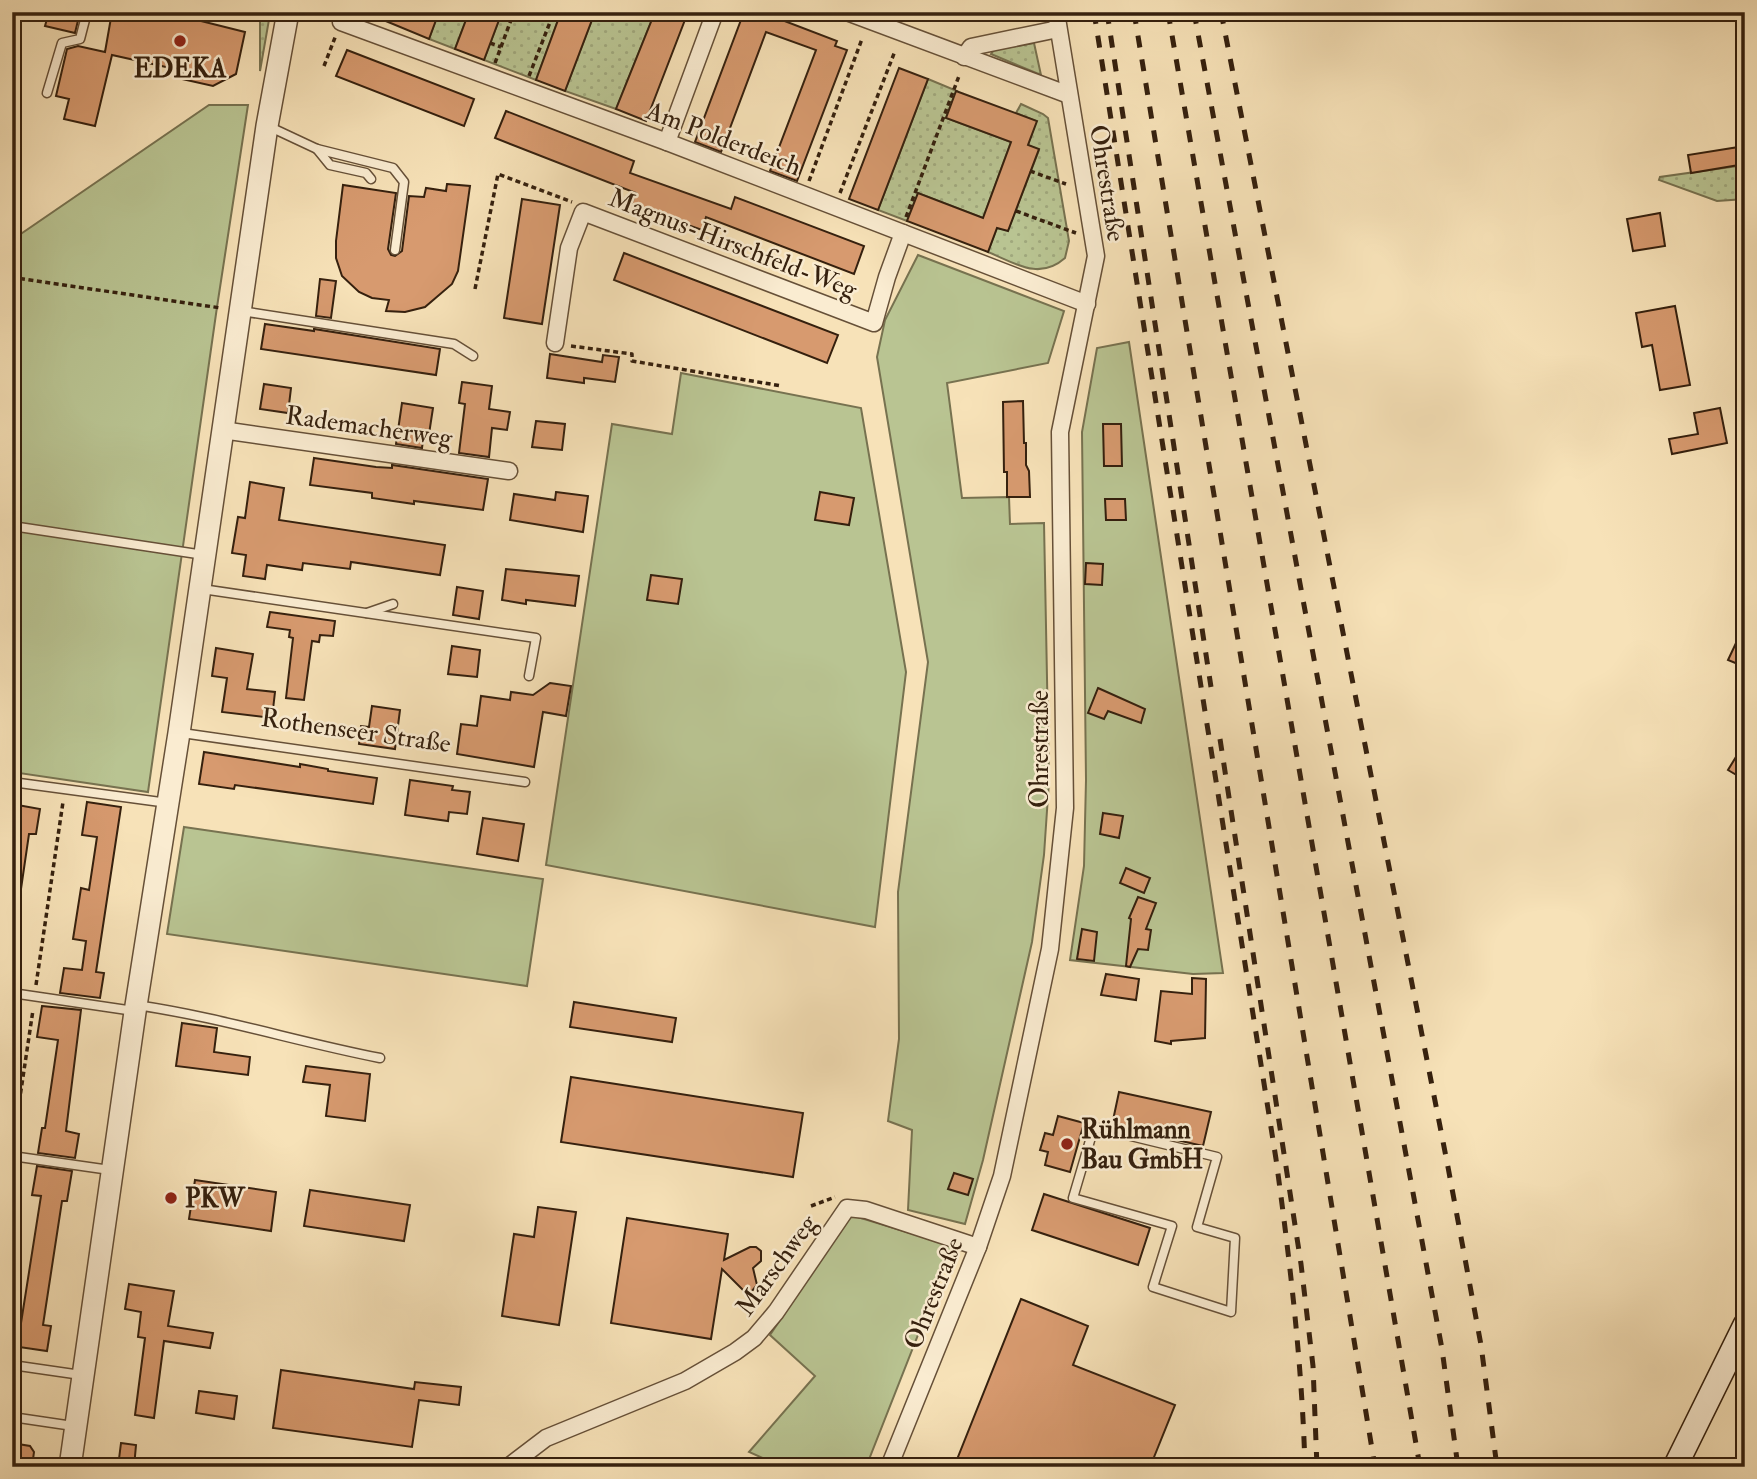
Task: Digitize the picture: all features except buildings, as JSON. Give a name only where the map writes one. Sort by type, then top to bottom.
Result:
[{"type":"main road","points":[[1675,1467],[1741,1341]]},
{"type":"street","points":[[70,1467],[267,126],[288,12]]},
{"type":"street","points":[[667,142],[715,12]]},
{"type":"street","points":[[847,12],[1069,95]]},
{"type":"street","name":"Ohrestraße","points":[[889,1467],[978,1247],[1002,1176],[1050,949],[1065,808],[1060,432],[1096,256],[1056,12]]},
{"type":"street","name":"Am Polderdeich","points":[[341,22],[667,142],[1087,304]]},
{"type":"street","points":[[964,57],[971,47],[1058,29]]},
{"type":"street","name":"Magnus-Hirschfeld-Weg","points":[[555,343],[569,248],[583,212],[874,323],[902,233]]},
{"type":"street","name":"Rademacherweg","points":[[222,430],[509,471]]},
{"type":"street","name":"Marschweg","points":[[508,1467],[546,1438],[685,1381],[754,1338],[776,1312],[847,1208],[866,1210],[978,1247]]},
{"type":"lane","points":[[47,93],[62,43],[80,39],[87,12]]},
{"type":"lane","points":[[267,126],[317,149],[393,168],[404,181],[395,250]]},
{"type":"lane","points":[[317,149],[330,165],[366,173],[371,179]]},
{"type":"lane","points":[[241,311],[454,344],[473,356]]},
{"type":"lane","points":[[12,526],[204,555]]},
{"type":"lane","points":[[199,589],[536,638],[529,676]]},
{"type":"lane","points":[[364,614],[393,604]]},
{"type":"lane","name":"Rothenseer Straße","points":[[179,733],[525,782]]},
{"type":"lane","points":[[12,782],[167,803]]},
{"type":"lane","points":[[12,993],[136,1008],[252,1027],[311,1044],[380,1058]]},
{"type":"lane","points":[[1094,1127],[1217,1157],[1197,1227],[1236,1238],[1231,1312],[1153,1287],[1172,1226],[1073,1198],[1094,1127]]},
{"type":"lane","points":[[12,1153],[113,1171]]},
{"type":"lane","points":[[12,1365],[84,1375]]},
{"type":"lane","points":[[12,1416],[76,1426]]},
{"type":"path","points":[[490,78],[513,14],[504,12]]},
{"type":"path","points":[[524,90],[554,12],[561,15]]},
{"type":"path","points":[[324,66],[341,22]]},
{"type":"path","points":[[804,195],[862,39]]},
{"type":"path","points":[[490,43],[501,47]]},
{"type":"path","points":[[834,207],[895,51]]},
{"type":"path","points":[[538,52],[545,55]]},
{"type":"path","points":[[902,233],[959,76]]},
{"type":"path","points":[[1030,172],[1066,184]]},
{"type":"path","points":[[475,289],[498,174],[576,204],[583,212]]},
{"type":"path","points":[[1016,211],[1076,233]]},
{"type":"path","points":[[12,280],[16,278],[241,311]]},
{"type":"path","points":[[555,343],[632,354],[632,361],[782,386]]},
{"type":"path","points":[[12,1153],[65,789]]},
{"type":"path","points":[[811,1206],[836,1196]]},
{"type":"green space","points":[[263,12],[270,14],[260,71],[260,18]]},
{"type":"green space","points":[[436,12],[469,12],[455,49],[429,39],[438,14]]},
{"type":"green space","points":[[502,12],[561,12],[536,80],[484,60]]},
{"type":"green space","points":[[595,12],[655,12],[616,109],[565,91]]},
{"type":"green space","points":[[1034,43],[1041,75],[991,54],[994,50]]},
{"type":"green space","points":[[928,79],[957,91],[946,118],[1011,142],[983,218],[918,193],[907,221],[878,210]]},
{"type":"green space","points":[[1021,104],[1048,118],[1069,241],[1065,258],[1046,268],[1027,268],[988,252],[997,228],[1008,230],[1039,150],[1028,145],[1036,121],[1016,113]]},
{"type":"green space","points":[[209,105],[248,105],[148,792],[12,772],[12,240]]},
{"type":"green space","points":[[1745,165],[1745,199],[1717,201],[1659,180],[1660,177]]},
{"type":"green space","points":[[918,255],[1064,311],[1048,363],[947,383],[962,498],[1009,497],[1010,524],[1044,523],[1049,781],[1044,855],[1032,942],[983,1160],[965,1224],[908,1210],[912,1130],[888,1121],[899,1039],[898,892],[928,662],[877,357],[885,320]]},
{"type":"green space","points":[[1129,342],[1223,973],[1193,974],[1070,960],[1084,866],[1086,780],[1082,432],[1097,348]]},
{"type":"green space","points":[[681,373],[861,408],[906,672],[875,927],[546,865],[612,424],[672,434]]},
{"type":"green space","points":[[184,827],[543,879],[527,986],[167,934]]},
{"type":"green space","points":[[851,1215],[953,1246],[866,1467],[783,1467],[749,1452],[815,1376],[770,1335]]},
{"type":"railway","points":[[1094,12],[1276,1159],[1295,1313],[1305,1467]]},
{"type":"railway","points":[[1107,12],[1211,687]]},
{"type":"railway","points":[[1134,12],[1375,1467]]},
{"type":"railway","points":[[1168,12],[1420,1467]]},
{"type":"railway","points":[[1194,12],[1442,1349],[1458,1467]]},
{"type":"railway","points":[[1221,12],[1448,1167],[1481,1345],[1497,1467]]},
{"type":"railway","points":[[1220,739],[1301,1264],[1313,1366],[1317,1467]]},
{"type":"place","name":"EDEKA","points":[[180,41]]},
{"type":"place","name":"Rühlmann Bau GmbH","points":[[1067,1144]]},
{"type":"place","name":"PKW","points":[[171,1198]]}]
